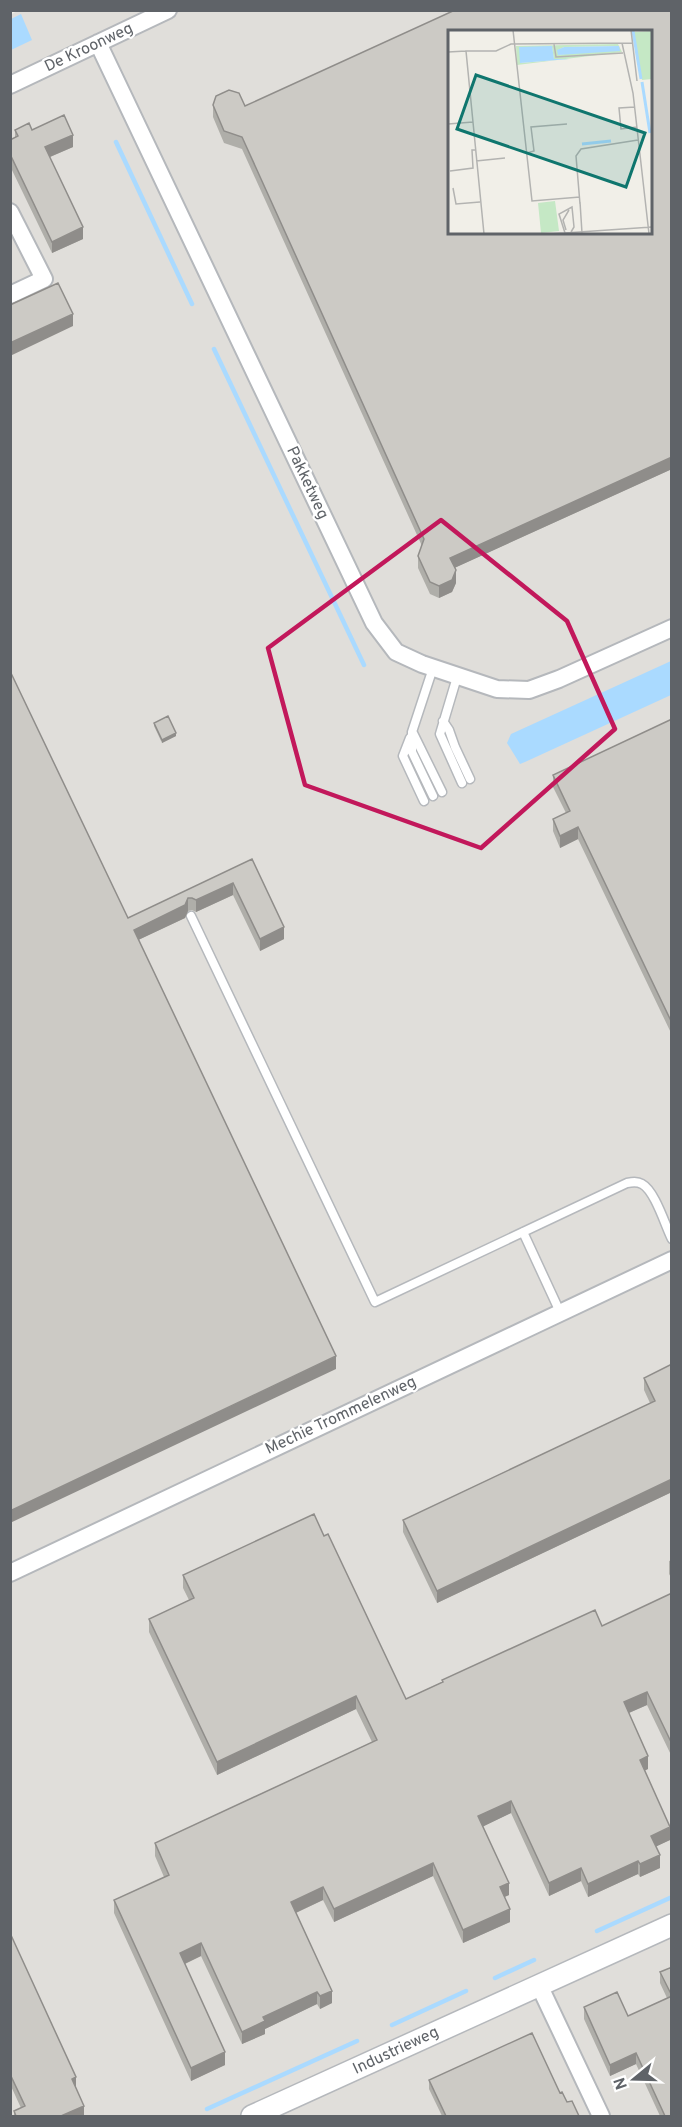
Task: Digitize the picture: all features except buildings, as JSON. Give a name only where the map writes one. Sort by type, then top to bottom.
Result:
[{"type":"street","name":"De Kroonweg","points":[[10,85],[168,10]]},
{"type":"street","name":"Pakketweg","points":[[99,43],[374,623],[396,652],[433,668],[497,689],[528,690],[559,680],[672,628]]},
{"type":"street","points":[[10,212],[44,279],[10,295]]},
{"type":"street","name":"Mechie Trommelenweg","points":[[10,1573],[672,1260]]},
{"type":"street","name":"Industrieweg","points":[[252,2116],[672,1925]]},
{"type":"street","points":[[539,1985],[601,2116]]},
{"type":"lane","points":[[423,801],[403,756],[433,668]]},
{"type":"lane","points":[[458,677],[443,721],[449,730],[466,781]]},
{"type":"lane","points":[[412,732],[438,794]]},
{"type":"lane","points":[[191,916],[375,1302],[627,1183],[636,1182],[651,1193],[672,1239]]},
{"type":"lane","points":[[523,1232],[560,1312]]},
{"type":"highlighted area","points":[[441,520],[567,621],[615,729],[481,848],[305,785],[268,648]]},
{"type":"shaded area","points":[[19,10],[671,11],[671,2116],[11,2116],[10,15]]},
{"type":"water","points":[[21,14],[32,40],[11,50],[11,19]]},
{"type":"water","points":[[671,661],[671,695],[520,764],[507,743],[511,734]]},
{"type":"waterway","points":[[116,142],[192,304]]},
{"type":"waterway","points":[[214,349],[364,665]]},
{"type":"waterway","points":[[597,1931],[672,1897]]},
{"type":"waterway","points":[[495,1978],[534,1960]]},
{"type":"waterway","points":[[392,2025],[466,1991]]},
{"type":"waterway","points":[[207,2109],[357,2041]]}]
